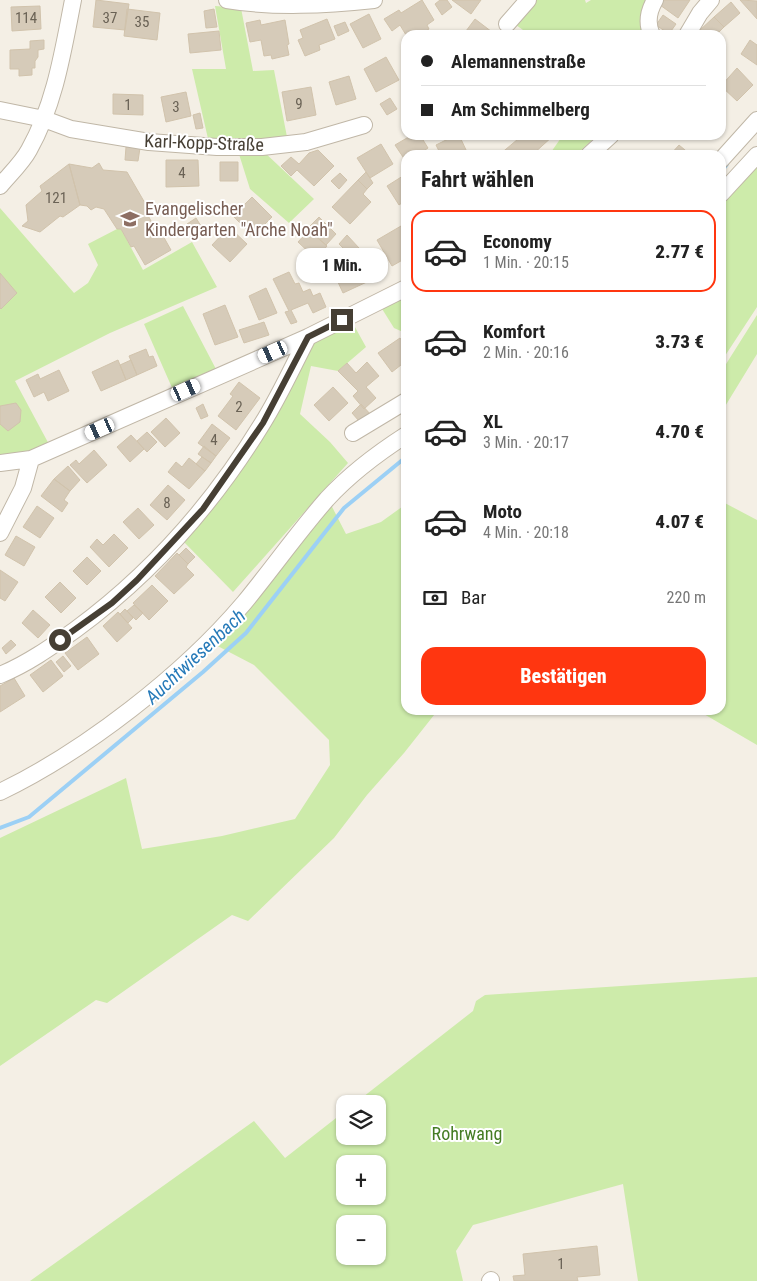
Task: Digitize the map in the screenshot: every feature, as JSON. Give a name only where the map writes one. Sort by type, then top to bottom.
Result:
[{"type":"street","points":[[0,186],[28,152],[44,119],[53,94],[73,0]]},
{"type":"street","points":[[227,0],[286,5],[341,4],[374,0]]},
{"type":"street","points":[[507,24],[528,0]]},
{"type":"street","points":[[651,30],[648,21],[650,8],[655,0]]},
{"type":"street","points":[[690,30],[700,13],[711,0]]},
{"type":"street","name":"Karl-Kopp-Straße","points":[[0,110],[44,119],[71,129],[149,142],[217,147],[262,147],[306,142],[364,125]]},
{"type":"street","points":[[726,154],[757,120]]},
{"type":"street","points":[[594,150],[606,140]]},
{"type":"street","points":[[726,189],[757,155]]},
{"type":"street","points":[[0,463],[31,459],[308,337],[401,290]]},
{"type":"street","points":[[0,675],[16,668],[60,640],[112,603],[137,580],[203,509],[263,423],[308,337]]},
{"type":"street","points":[[352,433],[401,404]]},
{"type":"street","points":[[0,792],[49,765],[118,719],[188,661],[243,604],[328,499],[376,454],[401,438]]},
{"type":"street","points":[[0,533],[23,488],[31,459]]},
{"type":"green space","points":[[535,0],[585,0],[586,3],[591,0],[649,0],[646,30],[523,30],[516,25]]},
{"type":"green space","points":[[215,6],[241,8],[253,71],[274,70],[288,142],[209,143],[192,69],[226,69]]},
{"type":"green space","points":[[560,140],[592,140],[581,150],[552,150]]},
{"type":"green space","points":[[262,150],[314,199],[289,223],[250,189],[238,151]]},
{"type":"green space","points":[[757,165],[757,307],[726,354],[726,199]]},
{"type":"green space","points":[[0,208],[74,293],[88,283],[98,265],[88,244],[117,229],[121,229],[143,270],[192,242],[217,287],[110,333],[15,381],[51,448],[0,461]]},
{"type":"green space","points":[[401,293],[401,331],[394,328],[379,304]]},
{"type":"green space","points":[[183,306],[217,371],[173,390],[144,324]]},
{"type":"green space","points":[[757,315],[757,354],[726,405],[726,364]]},
{"type":"green space","points":[[350,318],[366,347],[338,371],[311,366],[300,414],[330,442],[348,463],[233,592],[182,540],[310,338]]},
{"type":"green space","points":[[328,499],[346,534],[381,522],[401,508],[401,715],[434,715],[367,795],[334,838],[248,921],[232,915],[107,1003],[96,1000],[0,1066],[0,838],[126,778],[142,849],[222,836],[295,819],[330,765],[329,740],[254,665],[208,641]]},
{"type":"green space","points":[[726,504],[757,520],[757,745],[706,715],[726,715]]},
{"type":"green space","name":"Rohrwang","points":[[757,977],[757,1281],[638,1281],[623,1184],[473,1225],[456,1251],[463,1281],[30,1281],[254,1121],[285,1158],[336,1118],[336,1145],[386,1145],[386,1095],[366,1095],[473,1011],[476,1001],[485,995]]},
{"type":"building","points":[[96,0],[129,4],[125,30],[93,27]]},
{"type":"building","points":[[422,0],[434,20],[427,25],[429,29],[427,30],[403,30],[400,25],[392,31],[384,19],[399,10],[401,13]]},
{"type":"building","points":[[440,0],[447,0],[452,7],[442,15],[435,4]]},
{"type":"building","points":[[452,0],[481,0],[471,14]]},
{"type":"building","points":[[664,0],[690,0],[678,18],[660,5]]},
{"type":"building","points":[[740,0],[757,1],[757,19]]},
{"type":"building","points":[[731,2],[740,13],[724,27],[714,17]]},
{"type":"building","points":[[40,6],[41,29],[12,31],[11,7]]},
{"type":"building","points":[[127,9],[160,13],[157,40],[124,36]]},
{"type":"building","points":[[214,9],[217,27],[206,28],[204,11]]},
{"type":"building","points":[[369,14],[381,39],[363,48],[350,24]]},
{"type":"building","points":[[663,15],[676,24],[672,30],[663,30],[656,25]]},
{"type":"building","points":[[714,17],[724,27],[721,30],[700,30]]},
{"type":"building","points":[[327,19],[335,39],[319,45],[320,50],[305,56],[298,40],[303,38],[300,30]]},
{"type":"building","points":[[475,19],[489,30],[467,30]]},
{"type":"building","points":[[260,20],[261,25],[285,20],[289,55],[272,59],[271,55],[264,56],[261,40],[250,42],[246,23]]},
{"type":"building","points":[[345,22],[349,31],[338,36],[334,26]]},
{"type":"building","points":[[219,31],[221,50],[190,53],[188,34]]},
{"type":"building","points":[[44,40],[44,49],[38,50],[35,68],[32,68],[32,75],[19,76],[19,69],[10,69],[10,50],[30,49],[30,41]]},
{"type":"building","points":[[750,40],[757,45],[757,65],[741,54]]},
{"type":"building","points":[[386,57],[399,80],[376,92],[364,69]]},
{"type":"building","points":[[737,68],[753,85],[737,101],[726,91],[726,80]]},
{"type":"building","points":[[349,76],[356,99],[336,105],[329,82]]},
{"type":"building","points":[[311,87],[316,115],[287,121],[282,92]]},
{"type":"building","points":[[186,92],[191,116],[166,122],[161,97]]},
{"type":"building","points":[[113,94],[143,95],[143,115],[113,114]]},
{"type":"building","points":[[390,98],[397,109],[387,115],[380,104]]},
{"type":"building","points":[[200,113],[203,128],[196,129],[193,115]]},
{"type":"building","points":[[404,140],[423,140],[428,148],[425,150],[401,150],[401,154],[395,145]]},
{"type":"building","points":[[446,140],[461,140],[466,150],[438,150],[436,145]]},
{"type":"building","points":[[517,140],[549,140],[538,150],[505,150]]},
{"type":"building","points":[[381,144],[393,164],[370,178],[357,158]]},
{"type":"building","points":[[679,145],[685,150],[674,150]]},
{"type":"building","points":[[126,147],[140,148],[138,161],[125,160]]},
{"type":"building","points":[[318,150],[334,166],[314,186],[297,170],[291,176],[281,166],[291,157],[299,164],[309,153]]},
{"type":"building","points":[[166,160],[198,160],[199,186],[166,187]]},
{"type":"building","points":[[220,162],[238,162],[238,181],[220,181]]},
{"type":"building","name":"Evangelischer Kindergarten \"Arche Noah\"","points":[[99,163],[103,170],[127,172],[149,210],[146,212],[155,228],[158,227],[171,250],[145,265],[134,246],[131,247],[121,229],[117,229],[104,209],[96,207],[91,210],[87,206],[80,205],[69,164],[92,168]]},
{"type":"building","points":[[69,164],[80,205],[63,217],[60,216],[40,232],[22,226],[28,221],[26,205],[42,191],[40,186]]},
{"type":"building","points":[[366,172],[373,183],[367,189],[358,180]]},
{"type":"building","points":[[340,173],[347,180],[339,189],[331,181]]},
{"type":"building","points":[[401,177],[401,204],[399,205],[387,186]]},
{"type":"building","points":[[358,180],[367,189],[363,194],[371,202],[350,224],[332,207]]},
{"type":"building","points":[[252,197],[272,217],[253,236],[233,216]]},
{"type":"building","points":[[319,217],[336,234],[326,245],[307,229]]},
{"type":"building","points":[[196,218],[206,234],[196,239],[187,224]]},
{"type":"building","points":[[401,226],[401,261],[392,266],[377,240]]},
{"type":"building","points":[[229,227],[247,244],[230,262],[212,245]]},
{"type":"building","points":[[309,230],[327,246],[316,259],[298,242]]},
{"type":"building","points":[[347,235],[359,248],[348,253],[339,244]]},
{"type":"building","points":[[357,257],[369,281],[343,293],[332,269]]},
{"type":"building","points":[[289,272],[295,284],[299,283],[303,292],[310,289],[313,296],[320,293],[326,307],[313,313],[308,303],[291,310],[297,322],[291,324],[285,312],[289,311],[273,279]]},
{"type":"building","points":[[0,273],[17,293],[1,309],[0,308]]},
{"type":"building","points":[[266,288],[277,313],[259,320],[249,296]]},
{"type":"building","points":[[225,305],[238,337],[215,345],[203,314]]},
{"type":"building","points":[[264,322],[269,335],[244,343],[239,330]]},
{"type":"building","points":[[400,338],[401,340],[401,365],[392,372],[378,353]]},
{"type":"building","points":[[146,349],[149,357],[153,356],[157,366],[137,375],[129,356]]},
{"type":"building","points":[[118,360],[126,380],[101,391],[92,372]]},
{"type":"building","points":[[131,360],[137,375],[126,380],[120,365]]},
{"type":"building","points":[[367,362],[379,376],[366,387],[376,398],[364,409],[353,396],[358,391],[338,371],[347,363],[356,373]]},
{"type":"building","points":[[59,370],[69,391],[48,401],[44,392],[34,397],[26,380],[38,374],[40,379]]},
{"type":"building","points":[[239,382],[260,398],[236,430],[218,416],[233,396],[230,394]]},
{"type":"building","points":[[333,387],[348,403],[329,421],[314,405]]},
{"type":"building","points":[[16,403],[21,410],[20,422],[8,431],[0,424],[0,406]]},
{"type":"building","points":[[203,404],[208,416],[201,419],[196,408]]},
{"type":"building","points":[[361,404],[372,416],[359,421],[352,413]]},
{"type":"building","points":[[166,418],[180,433],[165,447],[151,432]]},
{"type":"building","points":[[212,424],[230,438],[216,456],[198,443]]},
{"type":"building","points":[[147,432],[157,442],[147,452],[137,441]]},
{"type":"building","points":[[131,435],[144,449],[130,462],[117,447]]},
{"type":"building","points":[[204,446],[216,456],[211,463],[198,454]]},
{"type":"building","points":[[94,450],[107,465],[87,483],[70,465],[76,460],[79,464]]},
{"type":"building","points":[[202,457],[211,463],[205,471],[196,464]]},
{"type":"building","points":[[189,458],[205,471],[189,489],[168,472],[176,462],[182,467]]},
{"type":"building","points":[[68,466],[80,480],[70,491],[54,479]]},
{"type":"building","points":[[54,479],[70,491],[64,500],[68,503],[62,512],[41,496]]},
{"type":"building","points":[[168,485],[185,500],[167,520],[150,505]]},
{"type":"building","points":[[37,506],[54,518],[40,538],[23,527]]},
{"type":"building","points":[[138,508],[154,525],[139,539],[123,522]]},
{"type":"building","points":[[114,534],[128,548],[109,567],[90,547],[97,539],[103,545]]},
{"type":"building","points":[[16,536],[35,547],[24,566],[5,555]]},
{"type":"building","points":[[186,548],[195,557],[188,564],[179,555]]},
{"type":"building","points":[[177,553],[188,564],[186,567],[194,575],[174,594],[155,576]]},
{"type":"building","points":[[87,557],[101,571],[87,585],[73,571]]},
{"type":"building","points":[[0,570],[18,582],[5,601],[0,598]]},
{"type":"building","points":[[60,582],[76,598],[61,613],[45,597]]},
{"type":"building","points":[[152,585],[168,601],[149,620],[133,603]]},
{"type":"building","points":[[134,605],[143,613],[136,620],[127,611]]},
{"type":"building","points":[[125,609],[133,618],[128,623],[120,614]]},
{"type":"building","points":[[33,610],[50,625],[38,638],[22,623]]},
{"type":"building","points":[[118,612],[132,628],[117,642],[103,626]]},
{"type":"building","points":[[87,637],[99,654],[78,670],[65,653]]},
{"type":"building","points":[[11,640],[16,645],[6,654],[2,648]]},
{"type":"building","points":[[63,656],[71,666],[64,672],[56,662]]},
{"type":"building","points":[[51,660],[63,676],[43,692],[30,675]]},
{"type":"building","points":[[14,678],[25,696],[0,712],[0,686]]},
{"type":"building","points":[[597,1246],[600,1275],[577,1277],[578,1281],[514,1281],[513,1276],[525,1275],[523,1254]]},
{"type":"waterway","name":"Auchtwiesenbach","points":[[0,828],[29,817],[203,672],[246,633],[344,508],[401,461]]},
{"type":"place","name":"Evangelischer Kindergarten \"Arche Noah\"","points":[[130,219]]},
{"type":"route","points":[[60,640],[112,603],[137,580],[203,509],[263,423],[308,337],[342,320]]}]
